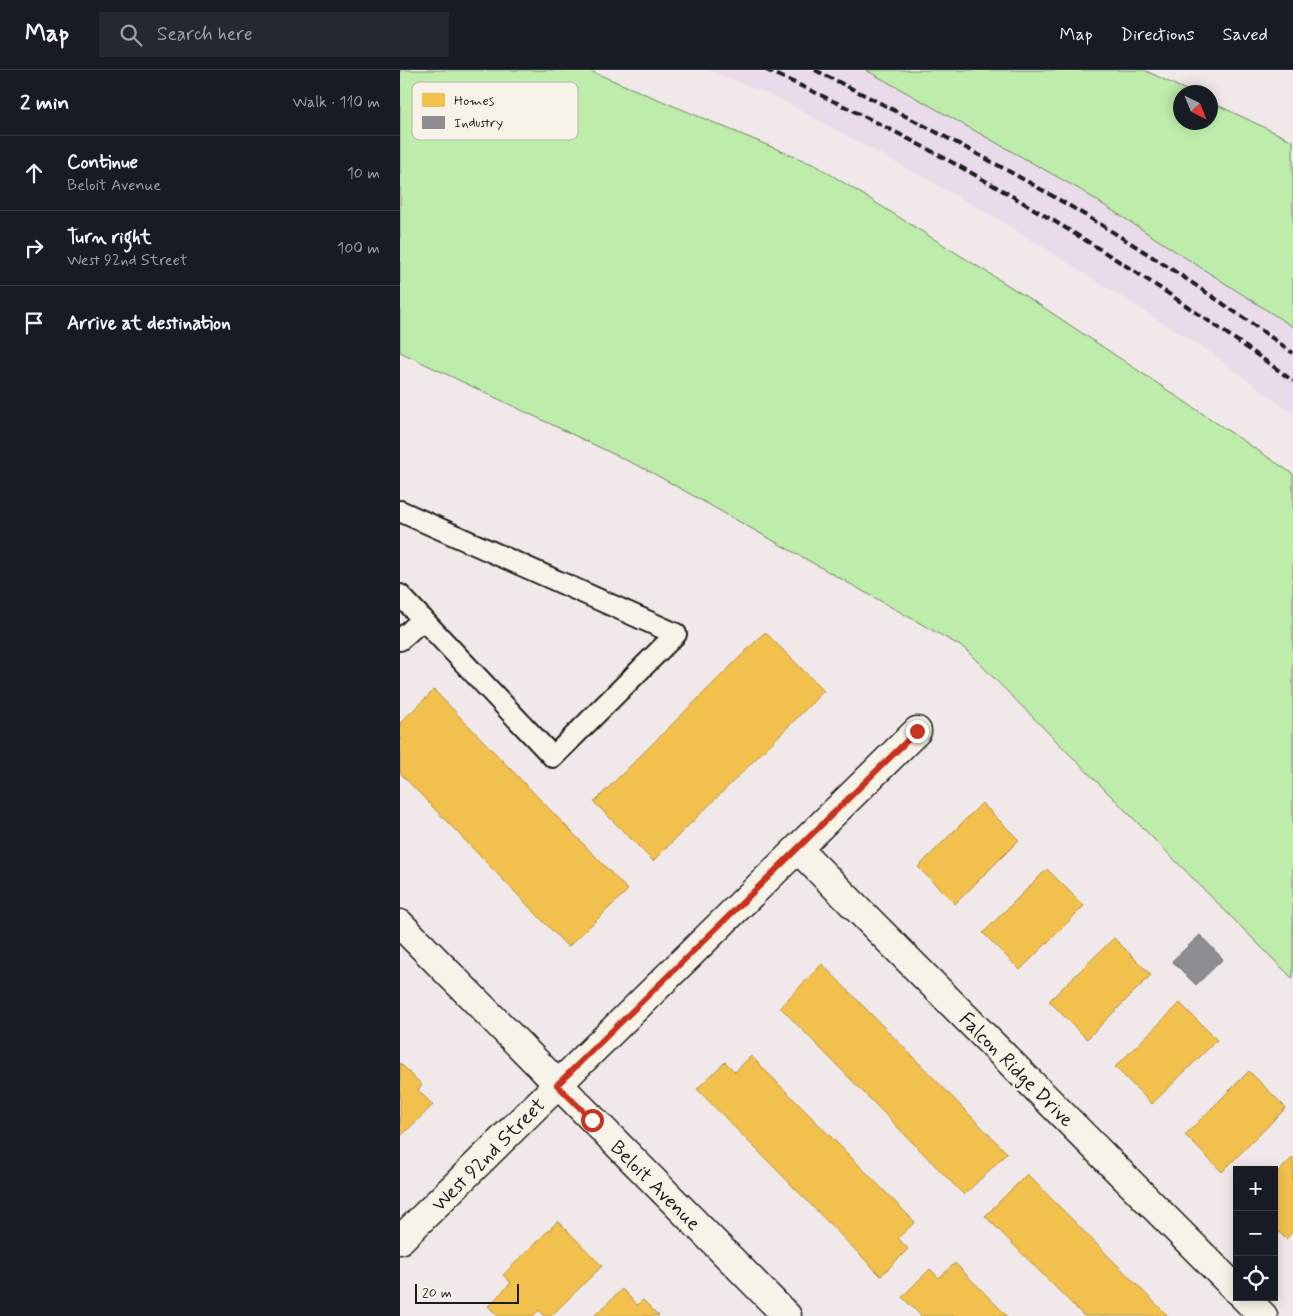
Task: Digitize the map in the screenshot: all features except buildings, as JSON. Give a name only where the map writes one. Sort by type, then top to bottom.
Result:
[{"type":"street","name":"West 92nd Street","points":[[400,1240],[917,731]]},
{"type":"street","name":"Falcon Ridge Drive","points":[[798,849],[1233,1286]]},
{"type":"street","name":"Beloit Avenue","points":[[400,924],[787,1316]]},
{"type":"street","points":[[1248,1301],[1262,1316]]},
{"type":"lane","points":[[400,511],[676,634],[553,756],[400,595]]},
{"type":"lane","points":[[400,640],[423,619]]},
{"type":"shaded area","points":[[708,70],[866,70],[1079,189],[1293,327],[1293,414],[1214,355],[988,213],[778,98]]},
{"type":"green space","points":[[400,70],[588,70],[817,166],[1046,309],[1293,474],[1293,979],[964,648],[651,472],[400,352]]},
{"type":"green space","points":[[866,70],[1144,70],[1175,85],[1173,85],[1173,130],[1218,130],[1218,105],[1293,141],[1293,327],[1079,189]]},
{"type":"railway","points":[[766,70],[903,136],[1038,211],[1168,293],[1293,381]]},
{"type":"railway","points":[[815,70],[966,148],[1117,234],[1176,272],[1293,353]]},
{"type":"route","points":[[592,1120],[557,1085],[917,731]]}]
